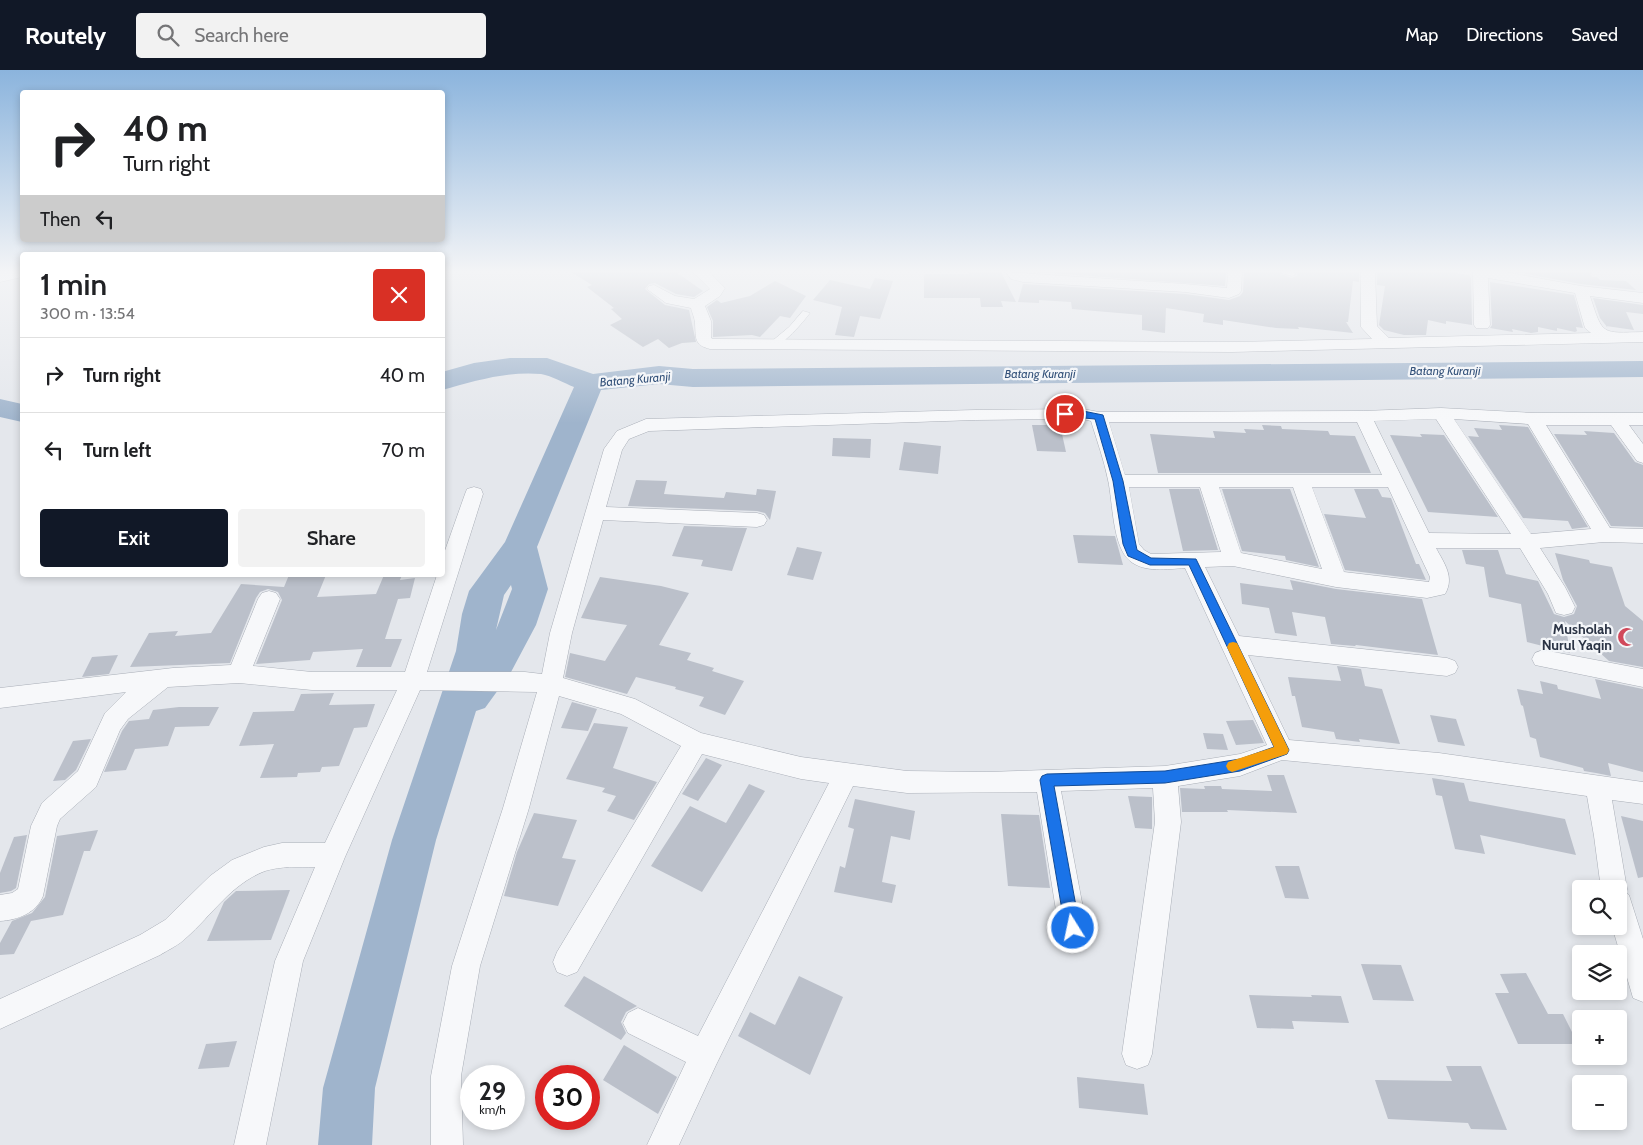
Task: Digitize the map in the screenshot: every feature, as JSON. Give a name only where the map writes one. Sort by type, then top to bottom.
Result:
[{"type":"street","points":[[703,322],[703,340],[710,344],[1116,348],[1643,337]]},
{"type":"street","points":[[1369,322],[1369,327],[1384,342]]},
{"type":"street","points":[[1591,322],[1593,328],[1607,337]]},
{"type":"street","points":[[1440,413],[1558,593],[1564,607]]},
{"type":"street","points":[[447,1145],[446,1076],[466,966],[516,808],[538,682],[561,632],[613,449],[622,434],[646,425],[976,414],[1083,414],[1099,417],[1363,416],[1440,413],[1534,419],[1643,420]]},
{"type":"street","points":[[1099,417],[1118,481],[1128,544],[1132,553],[1150,562],[1233,559],[1336,579],[1427,590],[1438,588],[1440,577],[1363,416]]},
{"type":"street","points":[[1534,419],[1604,535]]},
{"type":"street","points":[[1616,419],[1643,456]]},
{"type":"street","points":[[1118,481],[1393,481]]},
{"type":"street","points":[[1207,481],[1233,559]]},
{"type":"street","points":[[1300,481],[1336,579]]},
{"type":"street","points":[[250,1145],[289,961],[333,855],[421,681],[474,494]]},
{"type":"street","points":[[596,513],[757,520]]},
{"type":"street","points":[[1421,540],[1472,542],[1524,541],[1604,535],[1643,536]]},
{"type":"street","points":[[1192,561],[1282,750]]},
{"type":"street","points":[[239,674],[269,599]]},
{"type":"street","points":[[1232,644],[1447,667]]},
{"type":"street","points":[[1543,659],[1606,669],[1643,678]]},
{"type":"street","points":[[0,698],[164,678],[239,674],[312,681],[538,682],[627,706],[696,742],[801,768],[907,782],[987,783],[1165,777],[1240,765],[1282,750],[1439,764],[1643,793]]},
{"type":"street","points":[[0,908],[7,908],[25,901],[30,896],[44,826],[51,811],[87,779],[106,738],[107,730],[114,719],[134,700],[164,678]]},
{"type":"street","points":[[567,962],[696,742]]},
{"type":"street","points":[[663,1145],[705,1054],[846,774]]},
{"type":"street","points":[[1137,1054],[1168,822],[1165,777]]},
{"type":"street","points":[[1047,780],[1073,928]]},
{"type":"street","points":[[1597,786],[1607,836],[1613,880]]},
{"type":"street","points":[[0,1014],[150,946],[174,930],[219,885],[241,869],[264,859],[282,855],[333,855]]},
{"type":"street","points":[[1627,932],[1643,988]]},
{"type":"street","points":[[638,1023],[682,1046],[705,1054]]},
{"type":"lane","points":[[774,344],[798,322]]},
{"type":"building","points":[[616,322],[692,322],[696,342],[682,343],[669,348],[658,339],[643,347],[610,325]]},
{"type":"building","points":[[713,322],[774,322],[760,337],[752,335],[713,337]]},
{"type":"building","points":[[838,322],[858,322],[854,337],[835,335]]},
{"type":"building","points":[[1142,322],[1165,322],[1165,333],[1142,330]]},
{"type":"building","points":[[1204,322],[1223,322],[1223,325]]},
{"type":"building","points":[[1237,322],[1346,322],[1353,333],[1298,327],[1299,329],[1276,328]]},
{"type":"building","points":[[1379,322],[1428,322],[1426,335],[1404,335],[1384,330],[1379,325]]},
{"type":"building","points":[[1454,322],[1472,322],[1472,325]]},
{"type":"building","points":[[1492,322],[1581,322],[1583,328],[1576,327],[1577,331],[1575,332],[1557,328],[1557,331],[1538,327],[1538,332],[1531,333],[1512,329],[1513,332],[1490,328]]},
{"type":"building","points":[[1603,322],[1631,322],[1634,330],[1606,326]]},
{"type":"building","points":[[1032,425],[1060,425],[1066,452],[1037,451]]},
{"type":"building","points":[[1262,425],[1281,426],[1282,429],[1328,431],[1330,435],[1355,436],[1371,473],[1158,473],[1150,434],[1215,438],[1213,431],[1246,433],[1244,429],[1264,430]]},
{"type":"building","points":[[1499,425],[1528,427],[1588,527],[1572,529],[1568,521],[1523,518],[1468,436],[1479,437],[1474,428],[1502,430]]},
{"type":"building","points":[[1584,431],[1614,433],[1635,462],[1643,465],[1643,527],[1611,526],[1554,434],[1587,435]]},
{"type":"building","points":[[1420,434],[1444,435],[1498,517],[1428,512],[1390,435],[1422,437]]},
{"type":"building","points":[[833,438],[871,439],[870,458],[832,456]]},
{"type":"building","points":[[904,442],[941,446],[938,474],[899,470]]},
{"type":"building","points":[[636,480],[667,481],[664,494],[724,498],[726,492],[756,495],[757,489],[776,491],[770,520],[765,513],[757,511],[628,506]]},
{"type":"building","points":[[1169,489],[1199,489],[1218,550],[1183,551]]},
{"type":"building","points":[[1222,489],[1290,489],[1319,567],[1286,560],[1285,556],[1242,551]]},
{"type":"building","points":[[1354,489],[1378,489],[1382,497],[1391,498],[1416,564],[1419,564],[1426,580],[1345,570],[1324,514],[1366,518]]},
{"type":"building","points":[[684,526],[747,528],[732,571],[701,566],[703,560],[672,556]]},
{"type":"building","points":[[1073,535],[1115,536],[1123,565],[1078,563]]},
{"type":"building","points":[[797,547],[822,552],[813,580],[787,575]]},
{"type":"building","points":[[1462,550],[1498,550],[1506,574],[1538,581],[1554,614],[1564,617],[1574,614],[1577,606],[1563,580],[1555,553],[1612,567],[1625,606],[1643,621],[1643,667],[1609,661],[1565,621],[1570,653],[1527,642],[1521,604],[1489,597],[1484,567],[1466,564]]},
{"type":"building","points":[[288,577],[325,577],[317,597],[376,594],[383,577],[401,577],[400,580],[415,578],[410,598],[398,599],[385,639],[402,639],[391,667],[356,667],[363,649],[313,652],[310,660],[256,664],[282,600],[278,592],[268,589],[260,592],[256,598],[230,663],[130,667],[149,633],[178,631],[175,636],[211,633],[241,584],[284,587]]},
{"type":"building","points":[[600,577],[661,586],[689,593],[659,645],[691,653],[687,660],[714,668],[712,671],[744,681],[725,715],[699,706],[704,697],[675,689],[676,687],[636,677],[627,694],[565,677],[570,653],[605,661],[627,625],[581,618]]},
{"type":"building","points":[[1290,580],[1336,589],[1422,599],[1438,655],[1356,645],[1331,644],[1325,617],[1292,612],[1297,636],[1275,633],[1269,608],[1242,604],[1240,583],[1293,590]]},
{"type":"building","points":[[118,655],[109,674],[82,677],[92,657]]},
{"type":"building","points":[[1337,666],[1361,669],[1365,686],[1382,689],[1400,744],[1359,739],[1360,742],[1336,739],[1334,732],[1302,727],[1295,696],[1292,696],[1288,677],[1341,681]]},
{"type":"building","points":[[1595,679],[1643,689],[1643,772],[1608,763],[1611,776],[1584,771],[1583,768],[1540,757],[1536,739],[1530,737],[1517,689],[1543,694],[1540,681],[1557,685],[1558,689],[1601,699]]},
{"type":"building","points":[[334,693],[329,705],[375,704],[367,727],[354,728],[339,766],[322,767],[320,772],[298,773],[297,777],[260,778],[274,744],[239,746],[253,712],[294,711],[301,694]]},
{"type":"building","points":[[572,702],[597,709],[588,731],[561,728]]},
{"type":"building","points":[[179,707],[219,707],[209,726],[175,727],[168,746],[135,749],[126,770],[104,772],[122,731],[129,721],[149,719],[153,710]]},
{"type":"building","points":[[1430,715],[1456,719],[1465,746],[1438,742]]},
{"type":"building","points":[[1253,720],[1264,743],[1236,745],[1226,721]]},
{"type":"building","points":[[594,723],[628,727],[613,768],[657,782],[634,820],[607,811],[616,796],[602,792],[605,788],[566,779]]},
{"type":"building","points":[[1203,733],[1223,734],[1228,750],[1207,749]]},
{"type":"building","points":[[91,739],[76,770],[65,780],[53,781],[73,741]]},
{"type":"building","points":[[706,758],[722,765],[698,801],[682,794]]},
{"type":"building","points":[[1267,775],[1284,775],[1297,813],[1227,810],[1228,812],[1182,812],[1180,788],[1205,789],[1204,786],[1221,786],[1222,789],[1272,791]]},
{"type":"building","points":[[1432,778],[1464,783],[1469,801],[1565,819],[1576,855],[1480,835],[1485,854],[1455,849],[1442,796],[1436,795]]},
{"type":"building","points":[[749,784],[765,791],[702,892],[651,866],[690,806],[726,823]]},
{"type":"building","points":[[1128,796],[1152,797],[1152,829],[1135,828]]},
{"type":"building","points":[[855,799],[915,811],[910,840],[891,836],[882,882],[896,885],[892,903],[834,892],[840,866],[845,868],[854,829],[848,827]]},
{"type":"building","points":[[534,813],[577,820],[562,858],[576,860],[558,906],[504,896],[517,852]]},
{"type":"building","points":[[1001,814],[1039,815],[1050,888],[1008,886]]},
{"type":"building","points":[[1621,816],[1643,821],[1643,877],[1638,878]]},
{"type":"building","points":[[98,830],[90,851],[84,851],[63,915],[31,921],[14,954],[0,955],[0,943],[12,921],[32,913],[45,897],[57,836]]},
{"type":"building","points":[[27,835],[16,888],[0,893],[0,873],[14,837]]},
{"type":"building","points":[[1275,866],[1299,866],[1309,899],[1285,898]]},
{"type":"building","points":[[290,890],[271,940],[207,941],[224,902],[236,891]]},
{"type":"building","points":[[1361,964],[1401,965],[1414,1001],[1373,1000]]},
{"type":"building","points":[[1526,973],[1548,1014],[1563,1014],[1572,1032],[1572,1044],[1518,1044],[1495,993],[1509,993],[1500,974]]},
{"type":"building","points":[[584,976],[637,1006],[626,1012],[621,1022],[626,1033],[621,1040],[564,1006]]},
{"type":"building","points":[[799,976],[843,997],[810,1075],[738,1036],[750,1012],[775,1025]]},
{"type":"building","points":[[1249,995],[1341,996],[1349,1023],[1292,1021],[1294,1029],[1257,1028]]},
{"type":"building","points":[[237,1041],[229,1067],[198,1069],[206,1044]]},
{"type":"building","points":[[624,1045],[677,1077],[658,1114],[603,1080]]},
{"type":"building","points":[[1446,1066],[1481,1066],[1507,1130],[1471,1129],[1468,1123],[1388,1119],[1375,1080],[1452,1081]]},
{"type":"building","points":[[1077,1077],[1144,1084],[1148,1115],[1079,1108]]},
{"type":"waterway","name":"Batang Kuranji","points":[[445,380],[474,371],[510,366],[547,366],[590,383]]},
{"type":"waterway","name":"Batang Kuranji","points":[[590,383],[659,375],[693,378],[1643,369]]},
{"type":"waterway","points":[[520,547],[590,383]]},
{"type":"waterway","name":"Batang Kuranji","points":[[0,408],[20,413]]},
{"type":"waterway","points":[[345,1145],[349,1088],[414,840],[475,651],[480,614],[487,591],[520,547]]},
{"type":"waterway","points":[[471,696],[498,661],[518,625],[530,589],[520,547]]},
{"type":"slow traffic","points":[[1232,766],[1282,750],[1233,647]]},
{"type":"place","name":"Musholah Nurul Yaqin","points":[[1627,637]]},
{"type":"route","points":[[1065,414],[1083,414],[1099,417],[1118,481],[1128,544],[1132,553],[1150,562],[1192,561],[1282,750],[1240,765],[1165,777],[1047,780],[1073,928]]}]
